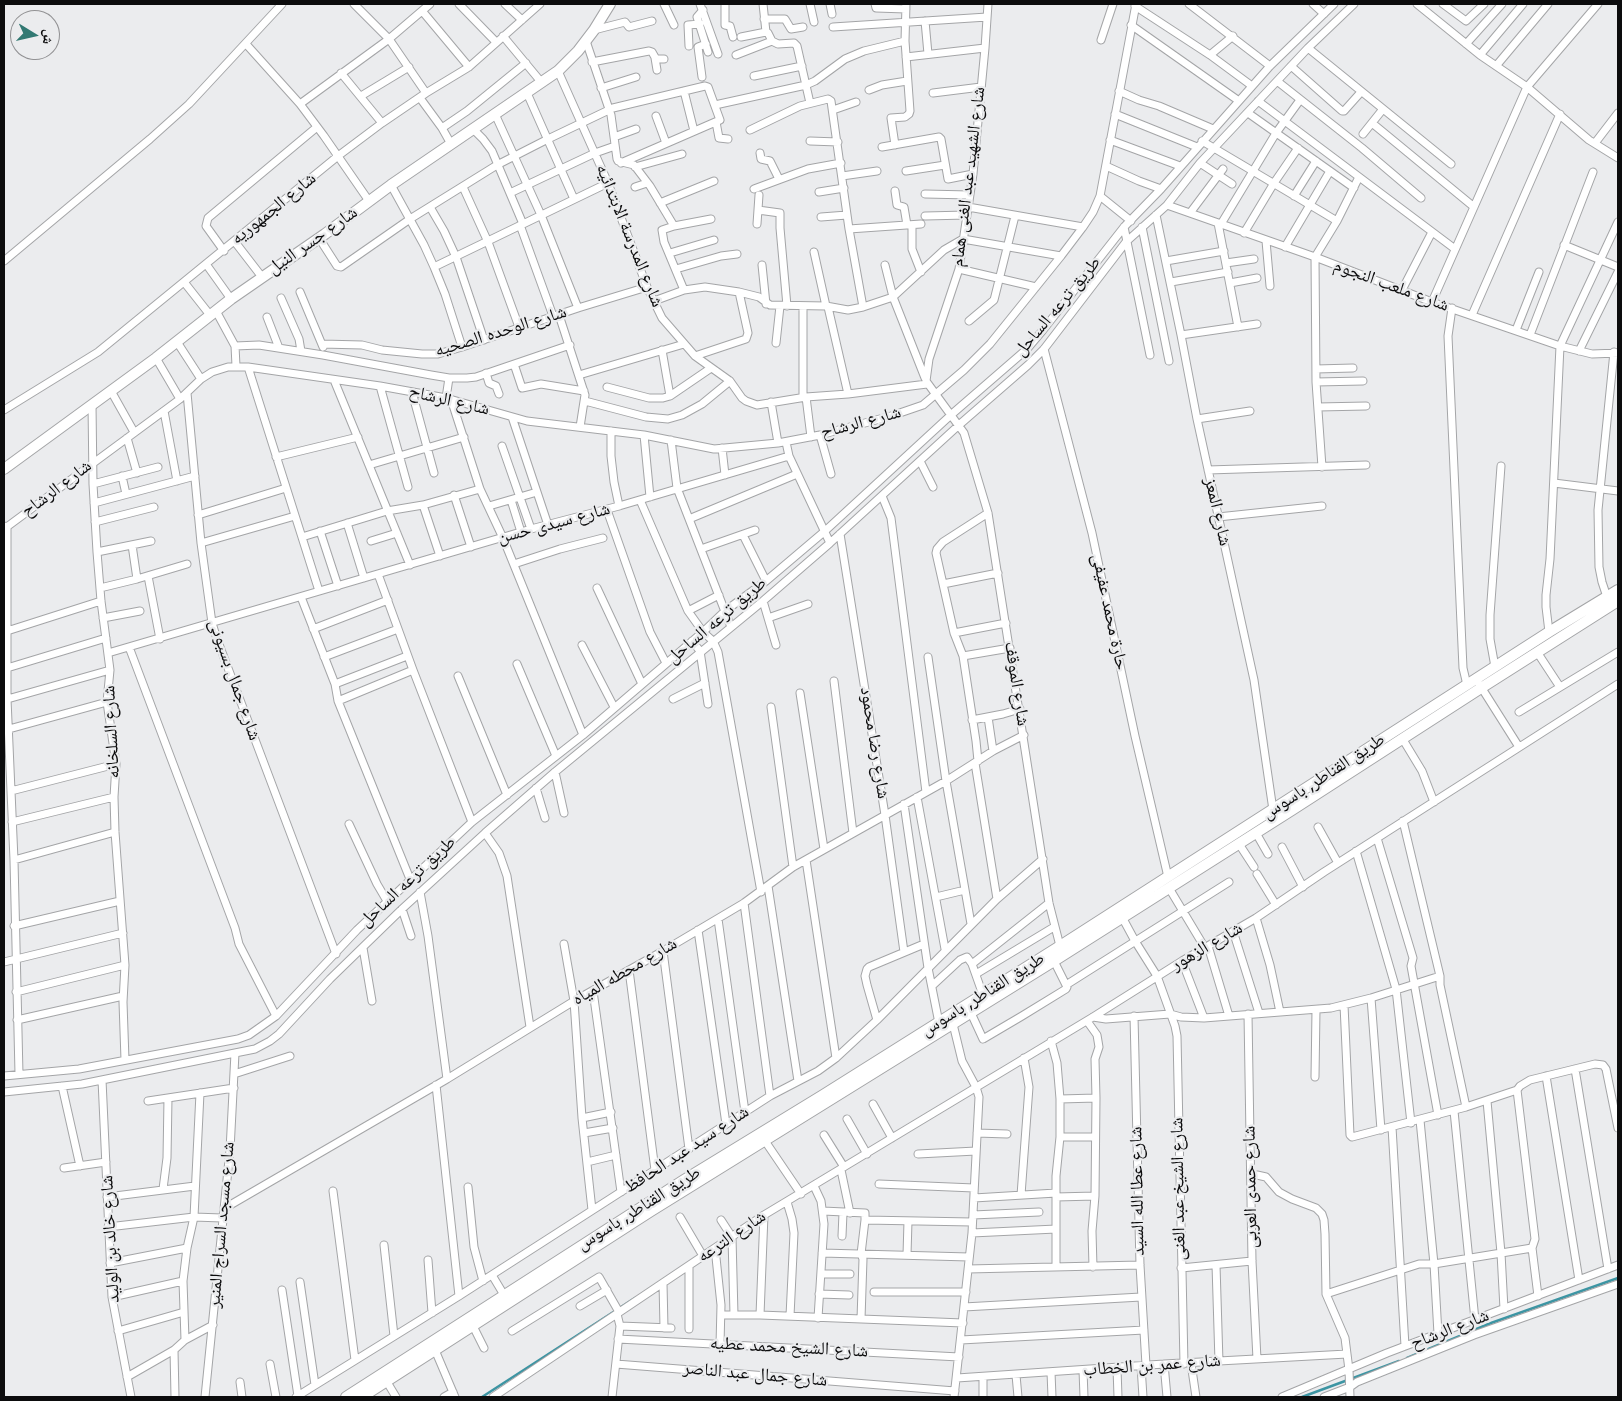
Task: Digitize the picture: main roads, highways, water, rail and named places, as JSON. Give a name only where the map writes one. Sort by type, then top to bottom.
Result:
[{"type":"main road","name":"شارع جسر النيل","points":[[4,469],[156,358],[230,299],[319,238],[391,184],[558,71],[586,41],[610,4]]},
{"type":"main road","name":"طريق القناطر, باسوس","points":[[362,1397],[643,1216],[1239,844],[1402,738],[1495,667],[1618,590]]},
{"type":"main road","name":"طريق القناطر, باسوس","points":[[346,1397],[684,1180],[939,1023],[1272,810],[1474,684],[1538,652],[1618,601]]},
{"type":"waterway","points":[[1407,1358],[1491,1323],[1618,1278]]},
{"type":"waterway","points":[[482,1397],[635,1298]]},
{"type":"waterway","points":[[1302,1397],[1399,1361]]}]
